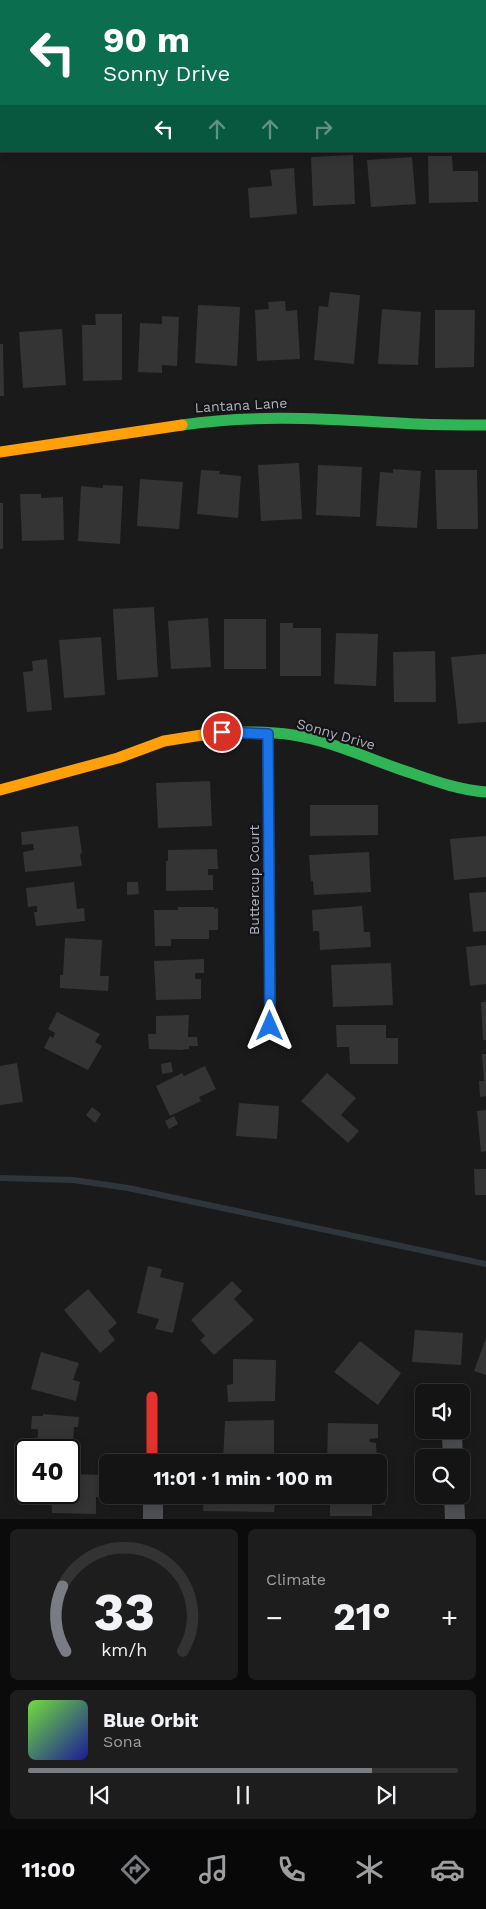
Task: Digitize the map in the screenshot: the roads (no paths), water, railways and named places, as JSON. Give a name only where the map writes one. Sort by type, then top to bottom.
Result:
[{"type":"street","name":"Lantana Lane","points":[[0,452],[212,420],[288,417],[418,424],[486,425]]},
{"type":"street","name":"Sonny Drive","points":[[0,790],[118,758],[164,741],[222,732],[293,735],[327,744],[470,792],[486,792]]},
{"type":"street","name":"Buttercup Court","points":[[268,734],[270,1026]]},
{"type":"street","points":[[152,1396],[152,1454]]},
{"type":"street","points":[[153,1504],[153,1519]]},
{"type":"street","points":[[454,1504],[454,1519]]},
{"type":"waterway","points":[[0,1178],[73,1180],[128,1188],[486,1264]]}]
